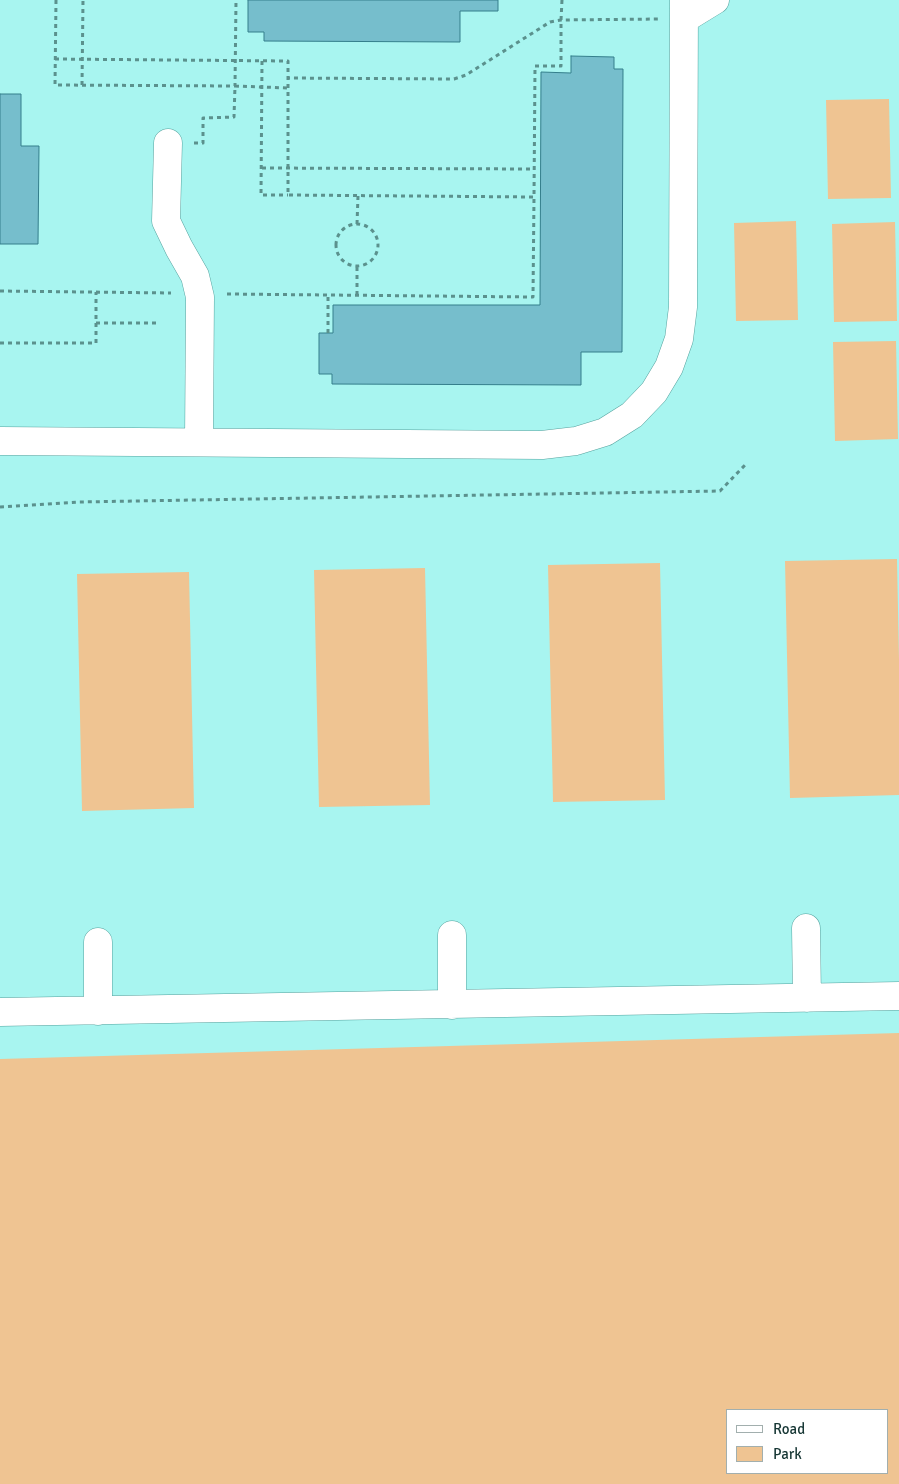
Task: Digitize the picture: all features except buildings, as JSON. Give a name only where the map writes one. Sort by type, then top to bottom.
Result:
[{"type":"street","points":[[0,441],[542,445],[576,442],[605,432],[632,415],[654,392],[669,367],[679,339],[684,307],[684,10],[715,0]]},
{"type":"street","points":[[168,143],[166,221],[195,276],[199,293],[199,442]]},
{"type":"street","points":[[806,928],[807,998]]},
{"type":"street","points":[[452,935],[452,1005]]},
{"type":"street","points":[[98,942],[98,1010]]},
{"type":"street","points":[[0,1012],[899,996]]},
{"type":"path","points":[[56,0],[55,85],[288,88]]},
{"type":"path","points":[[82,85],[83,0]]},
{"type":"path","points":[[168,143],[203,143],[203,118],[234,117],[236,0]]},
{"type":"path","points":[[0,291],[534,297],[535,66],[562,66],[562,0]]},
{"type":"path","points":[[288,78],[454,79],[466,75],[550,22],[684,10]]},
{"type":"path","points":[[55,59],[288,61],[288,195]]},
{"type":"path","points":[[262,61],[261,195],[534,197]]},
{"type":"path","points":[[262,168],[534,169]]},
{"type":"path","points":[[358,196],[358,224]]},
{"type":"path","points":[[358,224],[370,228],[375,233],[379,245],[375,258],[364,266],[344,262],[336,249],[339,234],[344,229],[358,224]]},
{"type":"path","points":[[358,266],[358,296]]},
{"type":"path","points":[[0,343],[96,343],[96,292]]},
{"type":"path","points":[[328,295],[328,333]]},
{"type":"path","points":[[96,323],[158,323]]},
{"type":"path","points":[[0,507],[88,501],[720,491],[747,463]]},
{"type":"green space","points":[[889,99],[891,198],[828,199],[826,100]]},
{"type":"green space","points":[[796,221],[798,320],[736,321],[734,223]]},
{"type":"green space","points":[[895,222],[897,321],[834,322],[832,224]]},
{"type":"green space","points":[[896,341],[898,439],[835,441],[833,342]]},
{"type":"green space","points":[[897,559],[899,795],[790,798],[785,561]]},
{"type":"green space","points":[[660,563],[665,800],[553,802],[548,565]]},
{"type":"green space","points":[[425,568],[430,805],[319,807],[314,570]]},
{"type":"green space","points":[[189,572],[194,808],[82,811],[77,574]]},
{"type":"green space","points":[[899,1033],[899,1484],[0,1484],[0,1059]]}]
